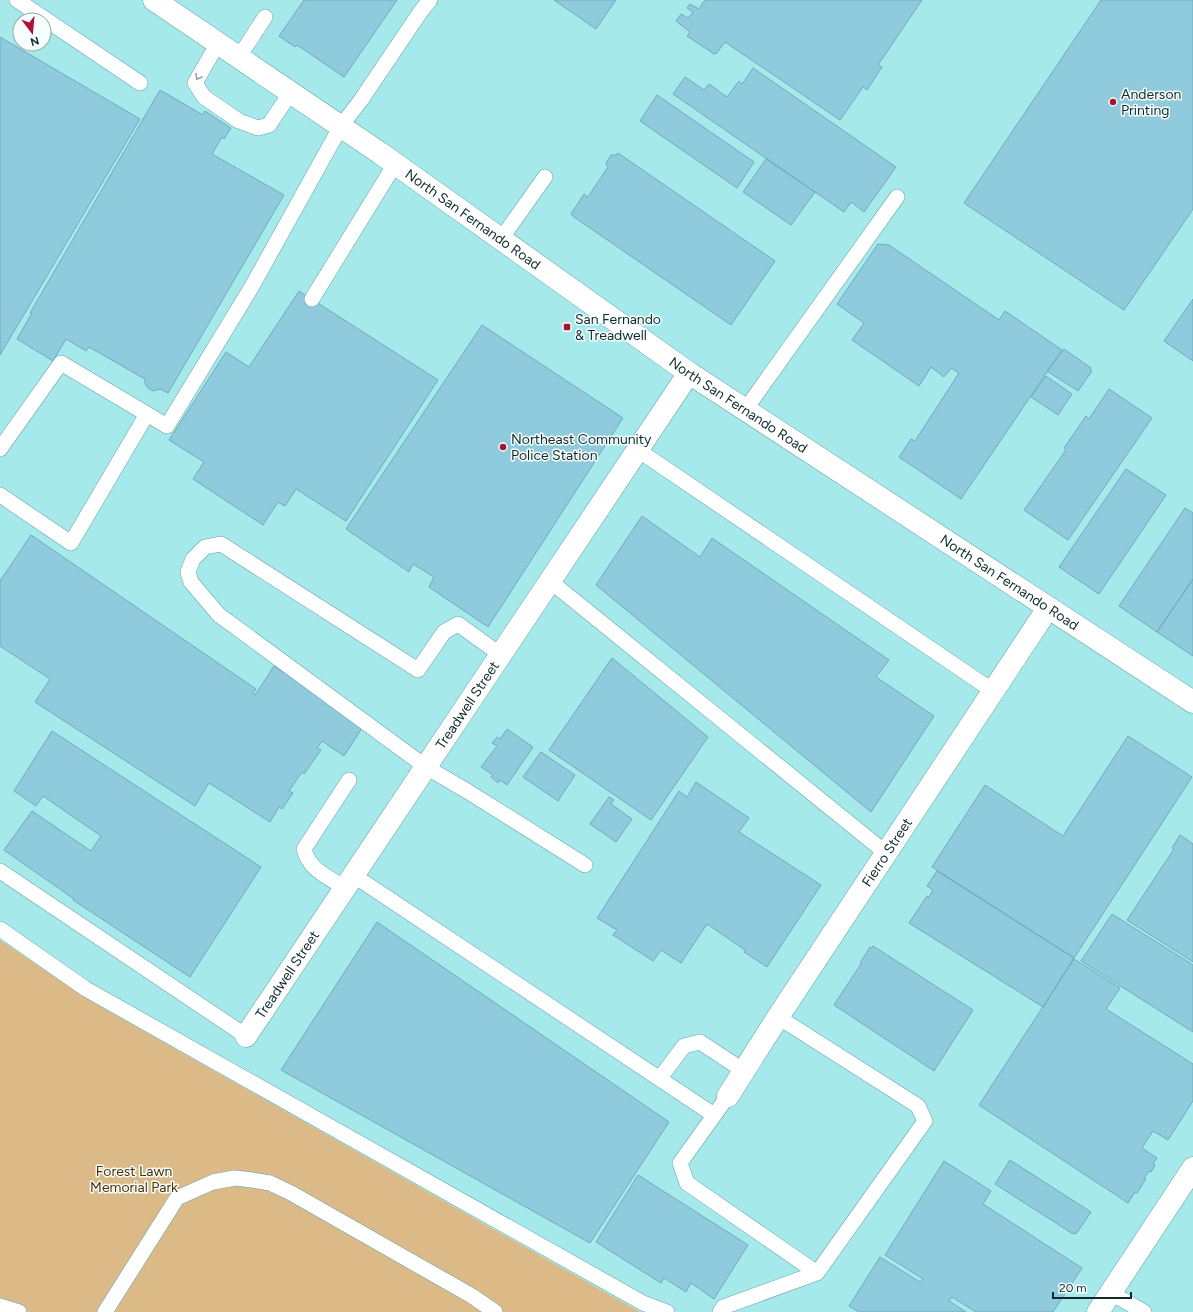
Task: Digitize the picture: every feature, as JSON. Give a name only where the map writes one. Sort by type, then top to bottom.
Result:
[{"type":"street","name":"North San Fernando Road","points":[[154,0],[341,126],[689,373],[1193,702]]},
{"type":"street","name":"Treadwell Street","points":[[246,1036],[689,373]]},
{"type":"street","name":"Fierro Street","points":[[728,1096],[778,1017],[1048,608]]},
{"type":"street","points":[[1098,1312],[1193,1168]]},
{"type":"lane","points":[[17,0],[140,82]]},
{"type":"lane","points":[[0,449],[61,364],[167,426],[252,288],[341,126],[361,100],[430,0]]},
{"type":"lane","points":[[239,57],[265,16]]},
{"type":"lane","points":[[218,43],[195,83],[204,97],[239,121],[258,128],[269,125],[291,92]]},
{"type":"lane","points":[[312,299],[395,164]]},
{"type":"lane","points":[[501,239],[545,177]]},
{"type":"lane","points":[[745,410],[897,197]]},
{"type":"lane","points":[[0,496],[71,543],[147,414]]},
{"type":"lane","points":[[638,450],[993,691]]},
{"type":"lane","points":[[501,655],[458,624],[444,632],[418,670],[221,544],[205,547],[193,559],[188,572],[191,582],[219,615],[426,767],[586,865]]},
{"type":"lane","points":[[550,581],[886,853]]},
{"type":"lane","points":[[349,780],[304,849],[306,858],[311,866],[349,881],[660,1078],[714,1114]]},
{"type":"lane","points":[[0,871],[246,1036]]},
{"type":"lane","points":[[0,929],[86,989],[643,1303],[667,1312]]},
{"type":"lane","points":[[720,1312],[723,1307],[817,1273],[924,1121],[918,1106],[778,1017]]},
{"type":"lane","points":[[660,1078],[684,1046],[700,1042],[744,1070]]},
{"type":"lane","points":[[728,1096],[680,1163],[687,1183],[817,1273]]},
{"type":"lane","points":[[105,1312],[177,1198],[213,1182],[235,1178],[270,1184],[291,1193],[472,1296],[495,1312]]},
{"type":"lane","points":[[1111,1293],[1144,1312]]},
{"type":"lane","points":[[0,1306],[19,1312]]},
{"type":"green space","name":"Forest Lawn Memorial Park","points":[[0,940],[89,1000],[640,1312],[0,1312]]},
{"type":"building","points":[[304,0],[397,0],[344,77],[297,45],[295,47],[279,36]]},
{"type":"building","points":[[554,0],[616,0],[596,29]]},
{"type":"building","points":[[705,0],[922,0],[878,65],[882,67],[867,90],[863,87],[840,120],[725,42],[716,54],[714,54],[687,36],[690,32],[676,21],[681,14],[688,18],[693,12],[687,8],[690,4],[699,9]]},
{"type":"building","name":"Anderson Printing","points":[[1101,0],[1193,0],[1193,209],[1124,310],[964,203]]},
{"type":"building","points":[[0,37],[12,44],[12,52],[26,52],[140,119],[0,355]]},
{"type":"building","points":[[753,68],[896,167],[864,212],[851,202],[844,212],[673,94],[685,77],[704,90],[709,84],[727,97],[739,81],[742,84]]},
{"type":"building","points":[[160,90],[203,115],[205,111],[231,128],[224,139],[222,137],[212,154],[284,195],[168,393],[160,389],[153,391],[145,384],[145,379],[89,347],[86,351],[66,339],[53,361],[17,339],[32,313],[30,313]]},
{"type":"building","points":[[657,95],[754,162],[737,188],[640,121]]},
{"type":"building","points":[[618,153],[775,261],[731,325],[571,214],[584,194],[588,197],[608,167],[606,163],[611,155],[616,155]]},
{"type":"building","points":[[766,159],[815,192],[791,225],[743,192]]},
{"type":"building","points":[[878,244],[889,245],[999,320],[1005,311],[1062,350],[961,499],[899,457],[911,439],[915,441],[959,373],[951,368],[944,377],[931,367],[919,386],[852,340],[864,323],[837,304]]},
{"type":"building","points":[[299,291],[438,380],[346,521],[296,489],[285,506],[278,502],[263,525],[193,479],[204,462],[169,440],[226,352],[249,367]]},
{"type":"building","points":[[1193,299],[1193,361],[1164,341]]},
{"type":"building","name":"Northeast Community Police Station","points":[[482,325],[623,418],[488,627],[429,587],[434,577],[413,564],[409,572],[346,529]]},
{"type":"building","points":[[1064,349],[1091,368],[1090,369],[1092,371],[1078,391],[1047,371]]},
{"type":"building","points":[[1046,376],[1072,394],[1058,415],[1031,397]]},
{"type":"building","points":[[1109,389],[1152,418],[1068,540],[1024,510],[1066,450],[1064,448],[1086,416],[1089,419]]},
{"type":"building","points":[[1126,469],[1166,495],[1099,594],[1059,567]]},
{"type":"building","points":[[1185,508],[1193,513],[1193,579],[1157,632],[1119,606]]},
{"type":"building","points":[[642,516],[700,557],[712,538],[889,660],[876,677],[934,716],[871,812],[596,585]]},
{"type":"building","points":[[31,535],[256,689],[253,693],[255,695],[274,666],[364,725],[344,756],[322,741],[317,748],[321,750],[304,774],[302,772],[289,791],[293,793],[282,809],[279,807],[270,822],[209,783],[195,806],[35,702],[50,679],[0,646],[0,581]]},
{"type":"building","points":[[1193,579],[1193,656],[1157,632]]},
{"type":"building","points":[[612,658],[708,737],[651,820],[549,750]]},
{"type":"building","points":[[507,729],[533,747],[507,785],[500,780],[498,783],[491,777],[493,775],[481,767],[497,746],[492,743],[497,737],[500,739]]},
{"type":"building","points":[[52,731],[261,867],[190,977],[73,900],[74,899],[4,850],[32,811],[91,851],[101,836],[43,796],[36,806],[14,791]]},
{"type":"building","points":[[1128,736],[1192,777],[1074,958],[932,867],[985,785],[1063,836]]},
{"type":"building","points":[[541,752],[575,775],[558,801],[523,777]]},
{"type":"building","points":[[696,782],[749,818],[739,832],[821,885],[767,967],[744,952],[745,950],[707,924],[681,963],[661,950],[653,961],[613,935],[617,930],[597,918],[679,791],[687,797]]},
{"type":"building","points":[[609,797],[614,800],[611,804],[632,819],[616,842],[590,824]]},
{"type":"building","points":[[1180,835],[1193,844],[1193,962],[1127,920],[1174,849],[1172,848]]},
{"type":"building","points":[[937,871],[1074,958],[1043,1007],[909,923],[927,896],[929,897],[933,890],[927,886]]},
{"type":"building","points":[[1112,914],[1193,965],[1193,1032],[1081,961]]},
{"type":"building","points":[[377,922],[669,1122],[590,1243],[281,1070]]},
{"type":"building","points":[[873,946],[973,1010],[934,1071],[834,1005],[861,964],[860,963],[870,947],[871,948]]},
{"type":"building","points":[[1074,959],[1120,988],[1106,1009],[1193,1064],[1193,1101],[1168,1140],[1153,1131],[1142,1148],[1157,1158],[1153,1164],[1155,1165],[1151,1172],[1149,1171],[1137,1193],[1135,1192],[1128,1203],[979,1105]]},
{"type":"building","points":[[1010,1160],[1091,1212],[1076,1234],[1073,1234],[995,1184]]},
{"type":"building","points":[[944,1161],[991,1191],[983,1204],[1082,1268],[1053,1312],[976,1312],[952,1297],[949,1301],[966,1312],[859,1312],[849,1306],[880,1257],[920,1282],[923,1279],[885,1255]]},
{"type":"building","points":[[638,1175],[748,1245],[714,1299],[691,1283],[686,1292],[664,1278],[661,1283],[596,1242]]},
{"type":"place","name":"Anderson Printing","points":[[1113,102]]},
{"type":"place","name":"San Fernando & Treadwell","points":[[567,327]]},
{"type":"place","name":"Northeast Community Police Station","points":[[503,447]]}]
